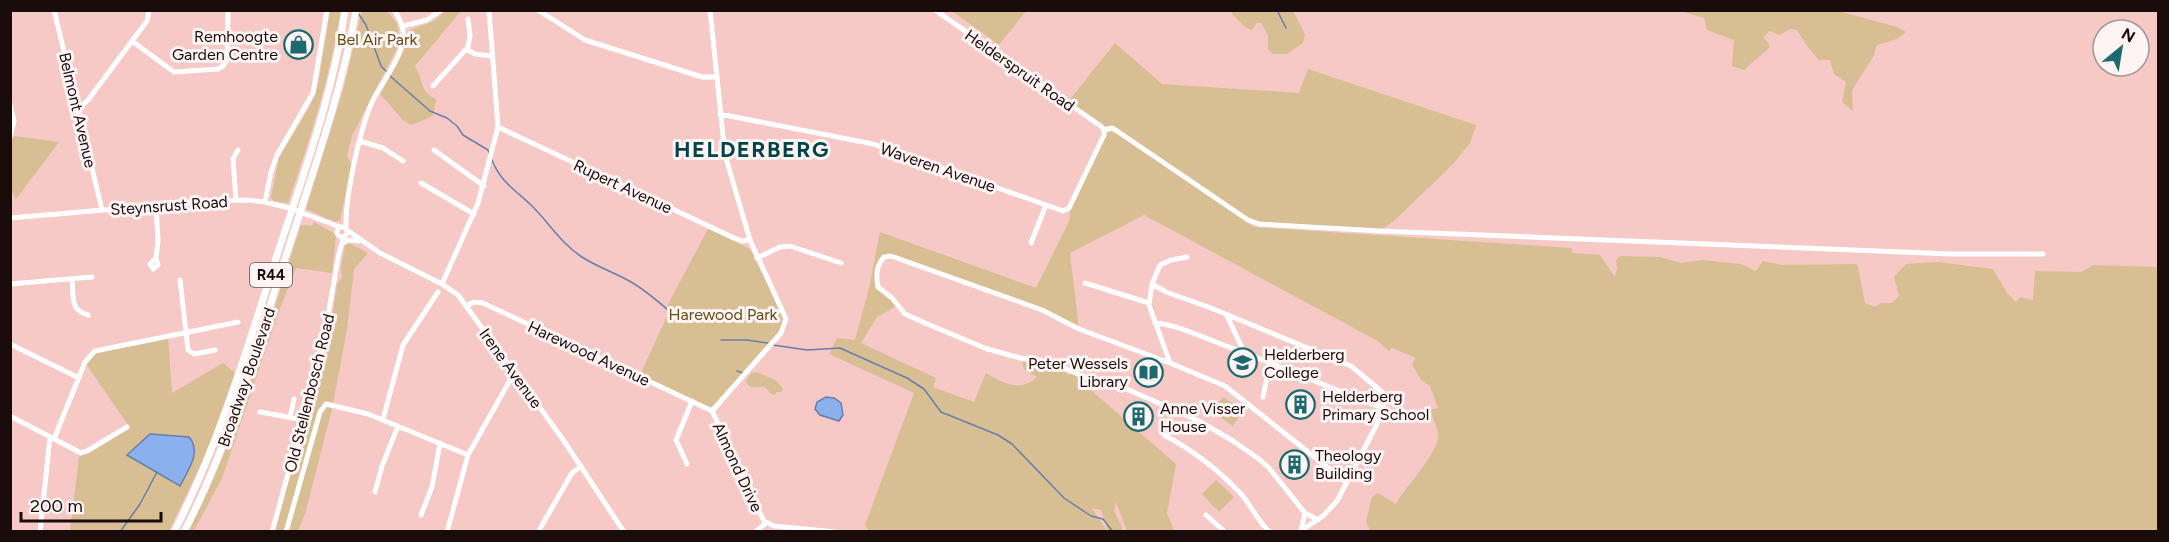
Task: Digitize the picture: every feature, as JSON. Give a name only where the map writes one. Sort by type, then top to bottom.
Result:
[{"type":"main road","name":"Broadway Boulevard","points":[[174,531],[213,448],[238,377],[323,113],[336,62],[345,10]]},
{"type":"main road","name":"Broadway Boulevard","points":[[184,531],[211,476],[247,377],[334,104],[357,11]]},
{"type":"street","name":"Belmont Avenue","points":[[54,10],[102,210]]},
{"type":"street","points":[[77,110],[147,21],[149,10]]},
{"type":"street","points":[[132,41],[174,72],[218,69],[227,60],[228,10]]},
{"type":"street","points":[[268,202],[273,166],[277,155],[313,93],[327,10]]},
{"type":"street","points":[[394,10],[403,26],[427,20],[441,10]]},
{"type":"street","points":[[442,284],[474,214],[484,186],[498,127],[489,10]]},
{"type":"street","points":[[538,10],[585,40],[702,76],[716,77]]},
{"type":"street","points":[[710,10],[725,155],[750,240],[785,315],[786,324],[781,333],[712,411]]},
{"type":"street","name":"Helderspruit Road","points":[[935,10],[1104,130],[1113,129],[1248,220],[1259,224],[1944,254],[2043,254]]},
{"type":"street","points":[[433,86],[466,50],[469,40],[468,19]]},
{"type":"street","name":"Old Stellenbosch Road","points":[[272,531],[322,349],[360,141],[371,104],[402,45],[403,26]]},
{"type":"street","points":[[466,50],[475,54],[492,56]]},
{"type":"street","points":[[10,104],[14,127],[10,137]]},
{"type":"street","name":"Waveren Avenue","points":[[720,114],[873,144],[1063,211],[1070,207],[1104,135],[1104,130]]},
{"type":"street","name":"Rupert Avenue","points":[[498,127],[734,238],[742,241],[750,240]]},
{"type":"street","points":[[360,141],[383,148],[403,161]]},
{"type":"street","points":[[236,200],[233,159],[238,150]]},
{"type":"street","points":[[434,150],[484,186]]},
{"type":"street","points":[[421,183],[474,214]]},
{"type":"street","name":"Old Stellenbosch Road","points":[[339,253],[349,195]]},
{"type":"street","name":"Steynsrust Road","points":[[10,218],[236,200],[268,202],[317,218],[342,231]]},
{"type":"street","points":[[156,205],[158,241],[156,258]]},
{"type":"street","points":[[1031,243],[1046,205]]},
{"type":"street","points":[[348,206],[349,224],[353,236]]},
{"type":"street","name":"Irene Avenue","points":[[342,231],[361,242]]},
{"type":"street","name":"Irene Avenue","points":[[342,231],[401,265],[455,292],[581,466],[624,531]]},
{"type":"street","points":[[342,243],[349,240],[361,242]]},
{"type":"street","points":[[758,258],[780,247],[790,246],[841,263]]},
{"type":"street","points":[[1318,520],[1305,513],[1259,459],[1226,437],[1184,414],[1129,390],[1080,375],[1047,361],[1020,358],[987,349],[905,314],[892,298],[878,287],[876,275],[878,266],[884,257],[891,256],[1042,310],[1079,329],[1225,386],[1346,482]]},
{"type":"street","points":[[1170,363],[1149,303],[1152,284],[1162,263],[1187,257]]},
{"type":"street","points":[[10,284],[92,277]]},
{"type":"street","points":[[72,279],[75,308],[87,315]]},
{"type":"street","points":[[180,279],[188,350],[191,354],[215,350]]},
{"type":"street","points":[[1085,283],[1149,303]]},
{"type":"street","points":[[1152,284],[1351,366],[1380,390],[1384,400],[1376,426],[1334,507],[1300,531]]},
{"type":"street","points":[[383,419],[403,345],[438,292]]},
{"type":"street","name":"Harewood Avenue","points":[[466,306],[474,302],[483,303],[712,411]]},
{"type":"street","points":[[1227,316],[1244,352]]},
{"type":"street","points":[[40,531],[52,438],[87,358],[98,349],[238,322]]},
{"type":"street","points":[[1155,323],[1169,324],[1383,408]]},
{"type":"street","points":[[10,344],[79,378]]},
{"type":"street","points":[[1263,397],[1270,362]]},
{"type":"street","points":[[447,531],[468,455],[509,382],[516,375]]},
{"type":"street","points":[[290,417],[294,399]]},
{"type":"street","points":[[687,464],[676,442],[678,430],[692,401]]},
{"type":"street","points":[[286,531],[323,405],[329,403],[383,419],[468,455]]},
{"type":"street","name":"Almond Drive","points":[[712,411],[760,515],[766,523],[774,526],[836,531]]},
{"type":"street","points":[[260,412],[304,420]]},
{"type":"street","points":[[10,416],[83,453],[127,427]]},
{"type":"street","points":[[375,492],[382,466],[398,426]]},
{"type":"street","points":[[1164,435],[1216,469],[1242,495],[1261,523],[1270,531]]},
{"type":"street","points":[[421,515],[432,487],[440,443]]},
{"type":"street","points":[[292,460],[305,464]]},
{"type":"street","points":[[538,531],[572,473],[581,466]]},
{"type":"street","points":[[1300,531],[1305,513]]},
{"type":"street","points":[[1206,515],[1225,531]]},
{"type":"street","points":[[755,531],[766,523]]},
{"type":"green space","name":"Bel Air Park","points":[[362,10],[387,11],[397,23],[398,46],[352,136],[347,156],[351,169],[340,220],[335,222],[306,209],[344,87]]},
{"type":"green space","points":[[330,11],[341,11],[312,132],[288,203],[273,201],[271,197],[279,158],[310,106],[318,85]]},
{"type":"green space","points":[[446,11],[461,11],[415,66],[424,89],[436,99],[433,116],[411,125],[403,120],[380,94],[403,53],[410,30],[434,21]]},
{"type":"green space","points":[[952,11],[1026,11],[999,45]]},
{"type":"green space","points":[[1232,11],[1293,11],[1305,34],[1303,43],[1287,54],[1273,54],[1268,49],[1268,35],[1261,23],[1257,23],[1252,30],[1245,27],[1232,14]]},
{"type":"green space","points":[[1679,11],[1838,11],[1897,27],[1906,32],[1897,39],[1877,45],[1873,57],[1852,90],[1853,111],[1842,102],[1846,82],[1834,74],[1830,60],[1819,60],[1797,30],[1790,29],[1780,35],[1769,31],[1763,38],[1770,47],[1744,70],[1732,66],[1734,40],[1707,30],[1704,18]]},
{"type":"green space","points":[[1115,43],[1162,84],[1299,93],[1308,69],[1476,125],[1470,143],[1454,163],[1396,219],[1380,231],[1255,223],[1117,131],[1104,130],[1067,103]]},
{"type":"green space","points":[[1112,130],[1254,227],[1572,248],[1572,253],[1600,255],[1615,277],[1616,260],[1620,256],[1660,257],[1681,263],[1702,260],[1741,264],[1756,271],[1763,261],[1782,265],[1856,264],[1865,303],[1875,307],[1881,303],[1892,303],[1899,296],[1894,277],[1906,264],[1938,262],[1993,269],[2007,293],[2016,302],[2020,297],[2033,300],[2035,271],[2082,272],[2093,265],[2158,267],[2158,531],[1370,531],[1366,521],[1372,497],[1378,493],[1396,504],[1428,460],[1437,442],[1438,434],[1430,410],[1438,408],[1430,386],[1421,380],[1412,364],[1416,358],[1392,348],[1389,351],[1376,340],[1144,215],[1070,253],[1079,329],[1042,310],[891,256],[882,259],[877,282],[898,305],[877,317],[861,343],[936,378],[933,387],[974,402],[986,373],[1012,385],[1024,385],[1037,377],[1024,369],[1022,362],[1048,364],[1070,375],[1072,372],[1086,377],[1092,391],[1176,464],[1167,513],[1174,531],[1127,531],[1116,502],[1114,511],[1122,531],[1108,531],[1101,510],[1092,508],[1107,531],[869,531],[865,525],[914,393],[829,354],[837,338],[855,340],[869,288],[880,232],[1036,288],[1070,219],[1070,211],[1108,132]]},
{"type":"green space","points":[[14,136],[59,142],[16,199],[11,189],[11,142]]},
{"type":"green space","points":[[314,222],[336,236],[332,273],[296,268],[222,478],[194,531],[188,532],[237,419],[301,225],[312,226]]},
{"type":"green space","name":"Harewood Park","points":[[708,229],[750,249],[783,315],[781,329],[713,406],[709,407],[640,375],[669,312],[666,308]]},
{"type":"green space","points":[[349,243],[368,253],[354,269],[347,329],[332,409],[305,514],[298,531],[275,532],[331,325],[337,285],[342,277],[341,267],[345,246]]},
{"type":"green space","points":[[168,337],[172,393],[223,363],[235,373],[206,454],[169,531],[70,532],[79,457],[130,428],[87,365],[89,359],[96,352]]},
{"type":"green space","points":[[757,372],[777,381],[783,389],[781,392],[774,395],[765,387],[749,386],[746,380],[752,373]]},
{"type":"green space","points":[[1223,397],[1243,410],[1233,426],[1212,412]]},
{"type":"green space","points":[[1216,480],[1234,497],[1219,512],[1202,494]]},
{"type":"water","points":[[826,397],[834,398],[841,403],[843,415],[839,421],[820,415],[815,409],[817,402]]},
{"type":"water","points":[[150,434],[189,437],[193,443],[194,455],[180,486],[127,455]]},
{"type":"waterway","points":[[1277,10],[1286,28]]},
{"type":"waterway","points":[[358,13],[366,25],[381,66],[386,71]]},
{"type":"waterway","points":[[390,76],[430,111],[447,118],[463,135],[488,150],[489,153]]},
{"type":"waterway","points":[[492,160],[508,185],[574,251],[588,261],[637,286],[675,316]]},
{"type":"waterway","points":[[721,340],[768,343]]},
{"type":"waterway","points":[[773,345],[807,350],[840,348],[907,378],[924,389],[941,412],[998,435],[1012,444],[1064,498],[1091,516],[1103,519],[1113,532]]},
{"type":"waterway","points":[[737,371],[743,373]]},
{"type":"waterway","points":[[120,532],[140,504],[157,472]]},
{"type":"place","name":"Remhoogte Garden Centre","points":[[299,45]]},
{"type":"place","name":"Helderberg College","points":[[1243,363]]},
{"type":"place","name":"Peter Wessels Library","points":[[1149,372]]},
{"type":"place","name":"Helderberg Primary School","points":[[1301,405]]},
{"type":"place","name":"Anne Visser House","points":[[1139,417]]},
{"type":"place","name":"Theology Building","points":[[1294,464]]},
{"type":"district","name":"HELDERBERG","points":[[752,149]]}]
